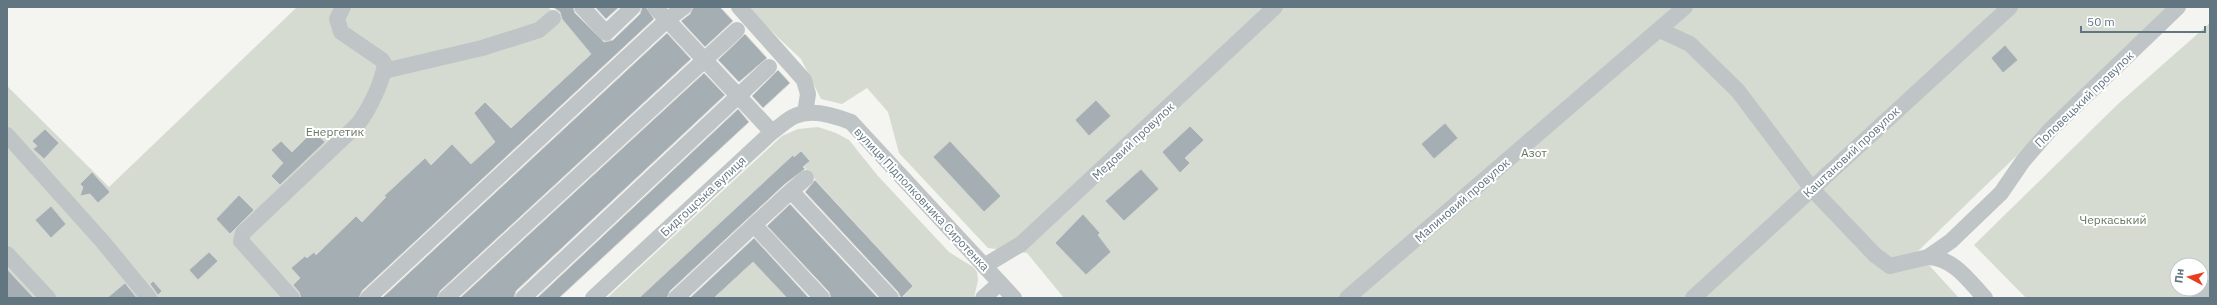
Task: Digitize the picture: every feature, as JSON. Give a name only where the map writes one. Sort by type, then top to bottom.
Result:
[{"type":"street","points":[[292,298],[241,241],[243,233],[358,124],[366,114],[384,71],[385,65],[382,60],[341,32],[337,26],[336,20],[343,7]]},
{"type":"street","points":[[582,7],[606,33],[633,7]]},
{"type":"street","points":[[655,7],[772,132]]},
{"type":"street","points":[[368,298],[667,20],[684,7]]},
{"type":"street","points":[[739,7],[804,80],[808,94],[805,113]]},
{"type":"street","name":"Медовий провулок","points":[[984,266],[1021,244],[1276,7]]},
{"type":"street","name":"Малиновий провулок","points":[[1348,298],[1685,7]]},
{"type":"street","name":"Каштановий провулок","points":[[1693,298],[2010,7]]},
{"type":"street","name":"Половецький провулок","points":[[1812,189],[1875,255],[1890,266],[1928,257],[1951,241],[2001,193],[2023,161],[2048,131],[2178,7]]},
{"type":"street","points":[[384,71],[482,48],[539,30],[553,18]]},
{"type":"street","points":[[446,298],[737,30]]},
{"type":"street","points":[[1660,30],[1690,44],[1738,91],[1812,189]]},
{"type":"street","points":[[523,298],[769,67]]},
{"type":"street","name":"Бидгощська вулиця","points":[[593,298],[772,132],[795,116],[805,113],[823,114]]},
{"type":"street","name":"вулиця Підполковника Сиротенка","points":[[823,114],[837,116],[851,122],[1014,298]]},
{"type":"street","points":[[7,135],[103,242],[149,298]]},
{"type":"street","points":[[676,298],[806,178]]},
{"type":"street","points":[[791,191],[891,298]]},
{"type":"street","points":[[754,225],[822,298]]},
{"type":"street","points":[[7,254],[48,298]]},
{"type":"street","points":[[1928,257],[1944,259],[1954,266],[1985,298]]},
{"type":"street","points":[[984,298],[1000,283]]},
{"type":"street","points":[[2199,298],[2210,288]]},
{"type":"green space","name":"Енергетик","points":[[297,7],[548,7],[558,18],[561,17],[591,54],[325,298],[7,298],[7,86],[109,187]]},
{"type":"green space","name":"Азот","points":[[746,7],[2170,7],[1917,252],[1959,298],[1064,298],[1027,253],[988,248],[899,153],[888,112],[867,88],[842,104],[821,99],[801,59]]},
{"type":"green space","name":"Черкаський","points":[[2210,23],[2210,298],[2026,298],[1974,245],[2118,104]]},
{"type":"green space","points":[[818,127],[836,133],[849,140],[878,176],[949,252],[973,267],[977,272],[978,280],[974,298],[901,298],[913,286],[804,167],[810,161],[801,151],[640,298],[607,298],[782,136],[798,129]]},
{"type":"green space","points":[[753,262],[787,298],[714,298]]},
{"type":"building","points":[[553,7],[573,7],[575,13],[604,42],[613,40],[640,14],[642,7],[646,7],[654,19],[362,291],[359,298],[301,298],[299,292],[293,285],[300,278],[291,268],[305,256],[307,258],[314,252],[316,255],[356,216],[362,222],[386,197],[384,196],[425,158],[431,165],[452,144],[471,164],[495,142],[474,113],[485,102],[511,128],[591,54],[562,19],[560,12]]},
{"type":"building","points":[[595,7],[619,7],[606,19]]},
{"type":"building","points":[[693,7],[720,7],[733,21],[705,47],[681,21],[690,14]]},
{"type":"building","points":[[667,33],[691,59],[440,291],[437,298],[382,298]]},
{"type":"building","points":[[745,34],[767,58],[739,82],[718,60]]},
{"type":"building","points":[[2005,45],[2018,60],[2003,73],[1991,58]]},
{"type":"building","points":[[778,70],[790,83],[763,108],[752,96]]},
{"type":"building","points":[[704,73],[725,95],[516,291],[514,298],[460,298]]},
{"type":"building","points":[[1096,100],[1111,116],[1089,136],[1075,120]]},
{"type":"building","points":[[738,109],[749,122],[559,298],[537,298]]},
{"type":"building","points":[[1445,123],[1458,138],[1434,159],[1421,144]]},
{"type":"building","points":[[1190,126],[1204,140],[1185,158],[1190,163],[1180,173],[1162,152]]},
{"type":"building","points":[[45,129],[59,143],[44,159],[33,149],[37,146],[32,141]]},
{"type":"building","points":[[313,131],[325,142],[280,185],[271,176],[283,163],[271,150],[281,141],[292,152]]},
{"type":"building","points":[[950,141],[1001,196],[984,212],[933,157]]},
{"type":"building","points":[[801,151],[810,161],[803,167],[805,169],[785,184],[670,291],[667,298],[639,298],[793,155],[794,157]]},
{"type":"building","points":[[1141,169],[1159,189],[1124,221],[1105,201]]},
{"type":"building","points":[[92,172],[110,192],[98,203],[90,194],[80,196],[83,187],[80,184]]},
{"type":"building","points":[[815,180],[913,286],[901,298],[898,292],[805,192]]},
{"type":"building","points":[[239,195],[254,210],[230,234],[216,219]]},
{"type":"building","points":[[790,204],[878,298],[831,298],[829,292],[767,226]]},
{"type":"building","points":[[51,206],[66,224],[51,238],[35,220]]},
{"type":"building","points":[[1083,214],[1100,233],[1098,235],[1111,252],[1086,275],[1055,243]]},
{"type":"building","points":[[754,238],[809,298],[787,298],[753,262],[714,298],[690,298]]},
{"type":"building","points":[[209,252],[218,261],[198,280],[189,270]]},
{"type":"building","points":[[7,269],[18,281],[34,298],[7,298]]},
{"type":"building","points":[[153,281],[162,291],[158,295],[150,284]]},
{"type":"building","points":[[125,283],[137,298],[107,298]]}]
